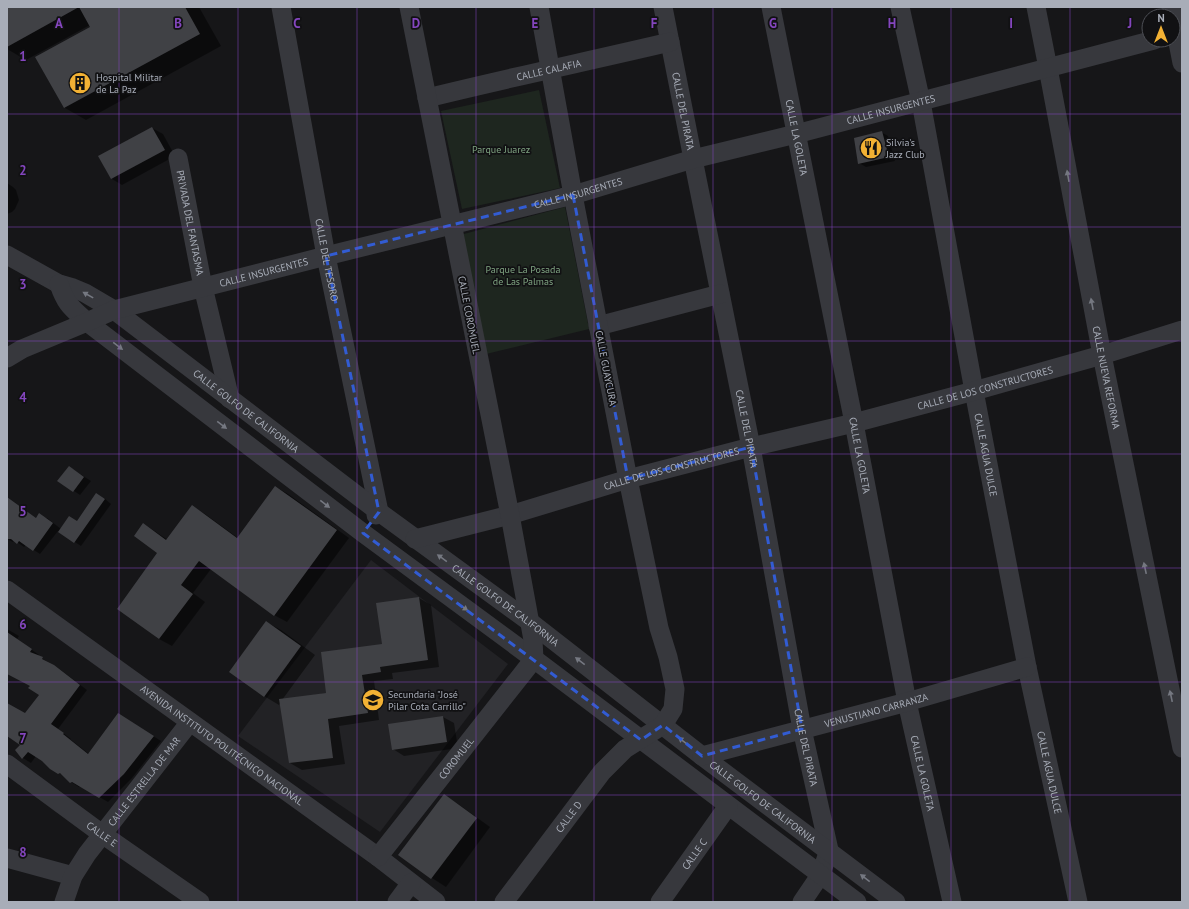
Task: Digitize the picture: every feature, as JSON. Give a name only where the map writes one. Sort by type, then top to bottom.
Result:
[{"type":"street","name":"CALLE DEL TESORO","points":[[281,7],[326,256],[379,512]]},
{"type":"street","name":"CALLE COROMUEL","points":[[409,7],[451,226],[510,515],[530,622],[534,659]]},
{"type":"street","name":"CALLE GUAYCURA","points":[[539,7],[573,195],[628,479],[659,628],[668,657],[675,689],[673,709],[663,725]]},
{"type":"street","name":"CALLE DEL PIRATA","points":[[664,7],[751,447],[802,729],[829,850]]},
{"type":"street","name":"CALLE LA GOLETA","points":[[771,7],[854,423],[907,702],[952,902]]},
{"type":"street","name":"CALLE AGUA DULCE","points":[[900,7],[921,102],[1027,667],[1078,902]]},
{"type":"street","name":"CALLE NUEVA REFORMA","points":[[1036,7],[1102,356],[1182,748]]},
{"type":"street","name":"CALLE CALAFIA","points":[[427,98],[670,42]]},
{"type":"street","name":"CALLE INSURGENTES","points":[[7,358],[22,349],[114,310],[573,195],[693,159],[921,102],[1141,43]]},
{"type":"street","points":[[1179,48],[1182,63]]},
{"type":"street","name":"PRIVADA DEL FANTASMA","points":[[178,158],[203,287],[230,399]]},
{"type":"street","name":"CALLE GOLFO DE CALIFORNIA","points":[[7,256],[59,284],[85,293],[114,310],[379,512],[530,622],[702,756],[829,850],[896,902]]},
{"type":"street","points":[[59,284],[63,295],[70,306],[87,322],[363,533],[534,659],[857,902]]},
{"type":"street","points":[[598,326],[720,294]]},
{"type":"street","name":"CALLE DE LOS CONSTRUCTORES","points":[[415,539],[510,515],[628,479],[751,447],[854,423],[974,391],[1102,356],[1182,330]]},
{"type":"street","points":[[363,533],[379,512]]},
{"type":"street","name":"AVENIDA INSTITUTO POLITÉCNICO NACIONAL","points":[[7,590],[378,857],[436,902]]},
{"type":"street","name":"COROMUEL","points":[[378,857],[534,659]]},
{"type":"street","name":"VENUSTIANO CARRANZA","points":[[702,756],[907,702],[1027,667]]},
{"type":"street","name":"CALLE ESTRELLA DE MAR","points":[[64,902],[73,876],[87,854],[190,722]]},
{"type":"street","name":"CALLE D","points":[[504,902],[602,772],[625,749],[663,725]]},
{"type":"street","name":"CALLE E","points":[[7,764],[102,834],[200,902]]},
{"type":"street","name":"CALLE C","points":[[660,902],[728,806]]},
{"type":"street","points":[[802,902],[821,874],[829,850]]},
{"type":"street","points":[[7,858],[73,876]]},
{"type":"street","points":[[397,902],[411,883]]},
{"type":"highlighted area","points":[[573,195],[628,479],[751,447],[802,729],[702,756],[663,725],[641,740],[363,533],[379,512],[326,256]]},
{"type":"shaded area","name":"Secundaria \"José Pilar Cota Carrillo\"","points":[[371,560],[508,664],[380,832],[238,736]]},
{"type":"green space","name":"Parque Juarez","points":[[539,90],[560,188],[462,209],[441,111]]},
{"type":"green space","name":"Parque La Posada de Las Palmas","points":[[565,207],[589,329],[486,354],[460,235]]},
{"type":"building","points":[[7,7],[79,7],[7,47]]},
{"type":"building","name":"Hospital Militar de La Paz","points":[[79,7],[185,7],[200,34],[64,108],[35,57],[90,27]]},
{"type":"building","points":[[152,127],[165,150],[111,179],[98,156]]},
{"type":"building","name":"Silvia's Jazz Club","points":[[882,131],[889,157],[858,164],[854,138]]},
{"type":"building","points":[[69,466],[84,477],[73,492],[57,481]]},
{"type":"building","points":[[275,486],[337,530],[274,616],[199,561],[181,585],[193,594],[159,639],[117,609],[157,553],[134,536],[143,523],[166,540],[192,505],[237,538]]},
{"type":"building","points":[[96,493],[105,499],[74,543],[58,532],[69,516],[77,521]]},
{"type":"building","points":[[7,497],[36,518],[39,513],[53,523],[33,551],[19,541],[17,544],[11,539],[7,539]]},
{"type":"building","points":[[419,597],[428,660],[380,667],[381,672],[362,675],[368,713],[328,719],[333,758],[289,763],[279,699],[326,693],[321,652],[382,644],[376,603]]},
{"type":"building","points":[[266,621],[301,646],[264,697],[229,672]]},
{"type":"building","points":[[7,632],[32,649],[30,652],[43,657],[42,659],[54,665],[80,685],[51,724],[88,754],[118,713],[154,736],[124,774],[99,798],[72,782],[70,783],[60,773],[58,774],[50,769],[42,761],[28,752],[22,759],[15,750],[20,745],[7,736],[7,703],[25,713],[39,695],[28,688],[30,686],[7,674]]},
{"type":"building","points":[[443,716],[447,742],[392,750],[388,724]]},
{"type":"building","points":[[444,794],[477,818],[431,879],[398,855]]},
{"type":"place","name":"Hospital Militar de La Paz","points":[[80,83]]},
{"type":"place","name":"Silvia's Jazz Club","points":[[871,148]]},
{"type":"place","name":"Secundaria \"José Pilar Cota Carrillo\"","points":[[373,700]]}]
